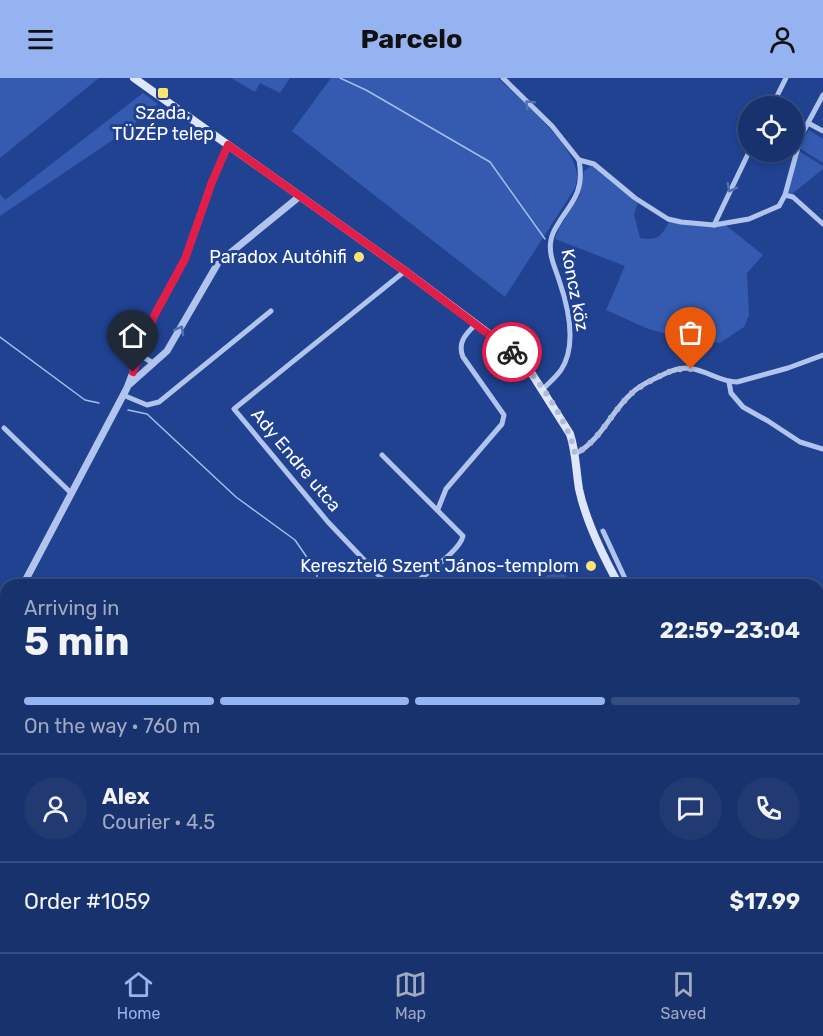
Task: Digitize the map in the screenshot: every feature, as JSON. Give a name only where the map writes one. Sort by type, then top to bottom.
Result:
[{"type":"main road","points":[[134,78],[405,271],[522,362],[570,434],[584,507],[616,579]]},
{"type":"street","points":[[503,78],[555,130],[579,160],[594,164],[635,198],[668,219],[714,225],[749,219],[776,209],[785,195],[798,145],[823,95]]},
{"type":"street","points":[[777,96],[786,78]]},
{"type":"street","points":[[808,123],[823,132]]},
{"type":"street","points":[[26,579],[123,395],[154,316],[185,259],[212,182],[228,145]]},
{"type":"street","name":"Koncz köz","points":[[542,390],[561,371],[568,355],[568,319],[560,282],[552,261],[550,245],[555,228],[579,193],[581,179],[579,160]]},
{"type":"street","points":[[714,225],[744,162]]},
{"type":"street","points":[[785,195],[793,197],[823,224]]},
{"type":"street","points":[[126,388],[167,351],[218,263],[300,196]]},
{"type":"street","name":"Ady Endre utca","points":[[382,579],[328,522],[234,410],[405,271]]},
{"type":"street","points":[[123,395],[147,405],[159,402],[271,311]]},
{"type":"street","points":[[438,509],[446,489],[504,419],[504,415],[460,350],[461,343],[476,324]]},
{"type":"street","points":[[140,355],[153,363]]},
{"type":"street","points":[[575,454],[586,448],[632,393],[646,382],[664,374],[675,370],[691,369],[729,382],[749,379],[823,355]]},
{"type":"street","points":[[729,382],[731,393],[751,414],[768,421],[800,441],[823,449]]},
{"type":"street","points":[[4,428],[70,492]]},
{"type":"street","points":[[382,455],[463,536],[462,541],[420,579]]},
{"type":"street","points":[[603,531],[625,579]]},
{"type":"shaded area","points":[[0,78],[99,78],[0,158]]},
{"type":"shaded area","points":[[231,78],[290,78],[280,93],[260,83],[255,92]]},
{"type":"shaded area","points":[[331,78],[498,78],[557,137],[574,163],[577,175],[575,188],[505,297],[292,131]]},
{"type":"shaded area","points":[[143,93],[158,104],[123,133],[0,216],[0,194],[5,200]]},
{"type":"shaded area","points":[[809,130],[823,139],[823,163],[804,151],[804,138]]},
{"type":"shaded area","points":[[804,154],[823,166],[823,169],[792,194],[787,192],[794,162],[804,162]]},
{"type":"shaded area","points":[[591,166],[638,203],[634,214],[640,238],[651,239],[659,236],[670,220],[696,225],[723,223],[763,255],[747,273],[749,315],[744,327],[720,343],[673,336],[646,328],[606,310],[625,266],[555,239],[559,228],[580,195],[584,171]]},
{"type":"shaded area","points":[[552,563],[569,579],[543,579],[551,572],[550,570],[539,579],[533,579]]},
{"type":"waterway","points":[[340,78],[366,90],[490,162],[545,239]]},
{"type":"waterway","points":[[0,337],[85,400],[99,403]]},
{"type":"waterway","points":[[128,410],[147,414],[236,497],[295,540],[317,572],[317,579]]},
{"type":"way so far","points":[[512,352],[532,374],[555,409],[570,434],[575,454],[586,448],[632,393],[646,382],[675,370],[691,369]]},
{"type":"place","name":"Szada, TÜZÉP telep","points":[[163,93]]},
{"type":"place","name":"Paradox Autóhifi","points":[[359,257]]},
{"type":"place","name":"Keresztelő Szent János-templom","points":[[591,566]]},
{"type":"route","points":[[133,372],[154,316],[185,259],[212,182],[228,145],[405,271],[512,352]]}]
